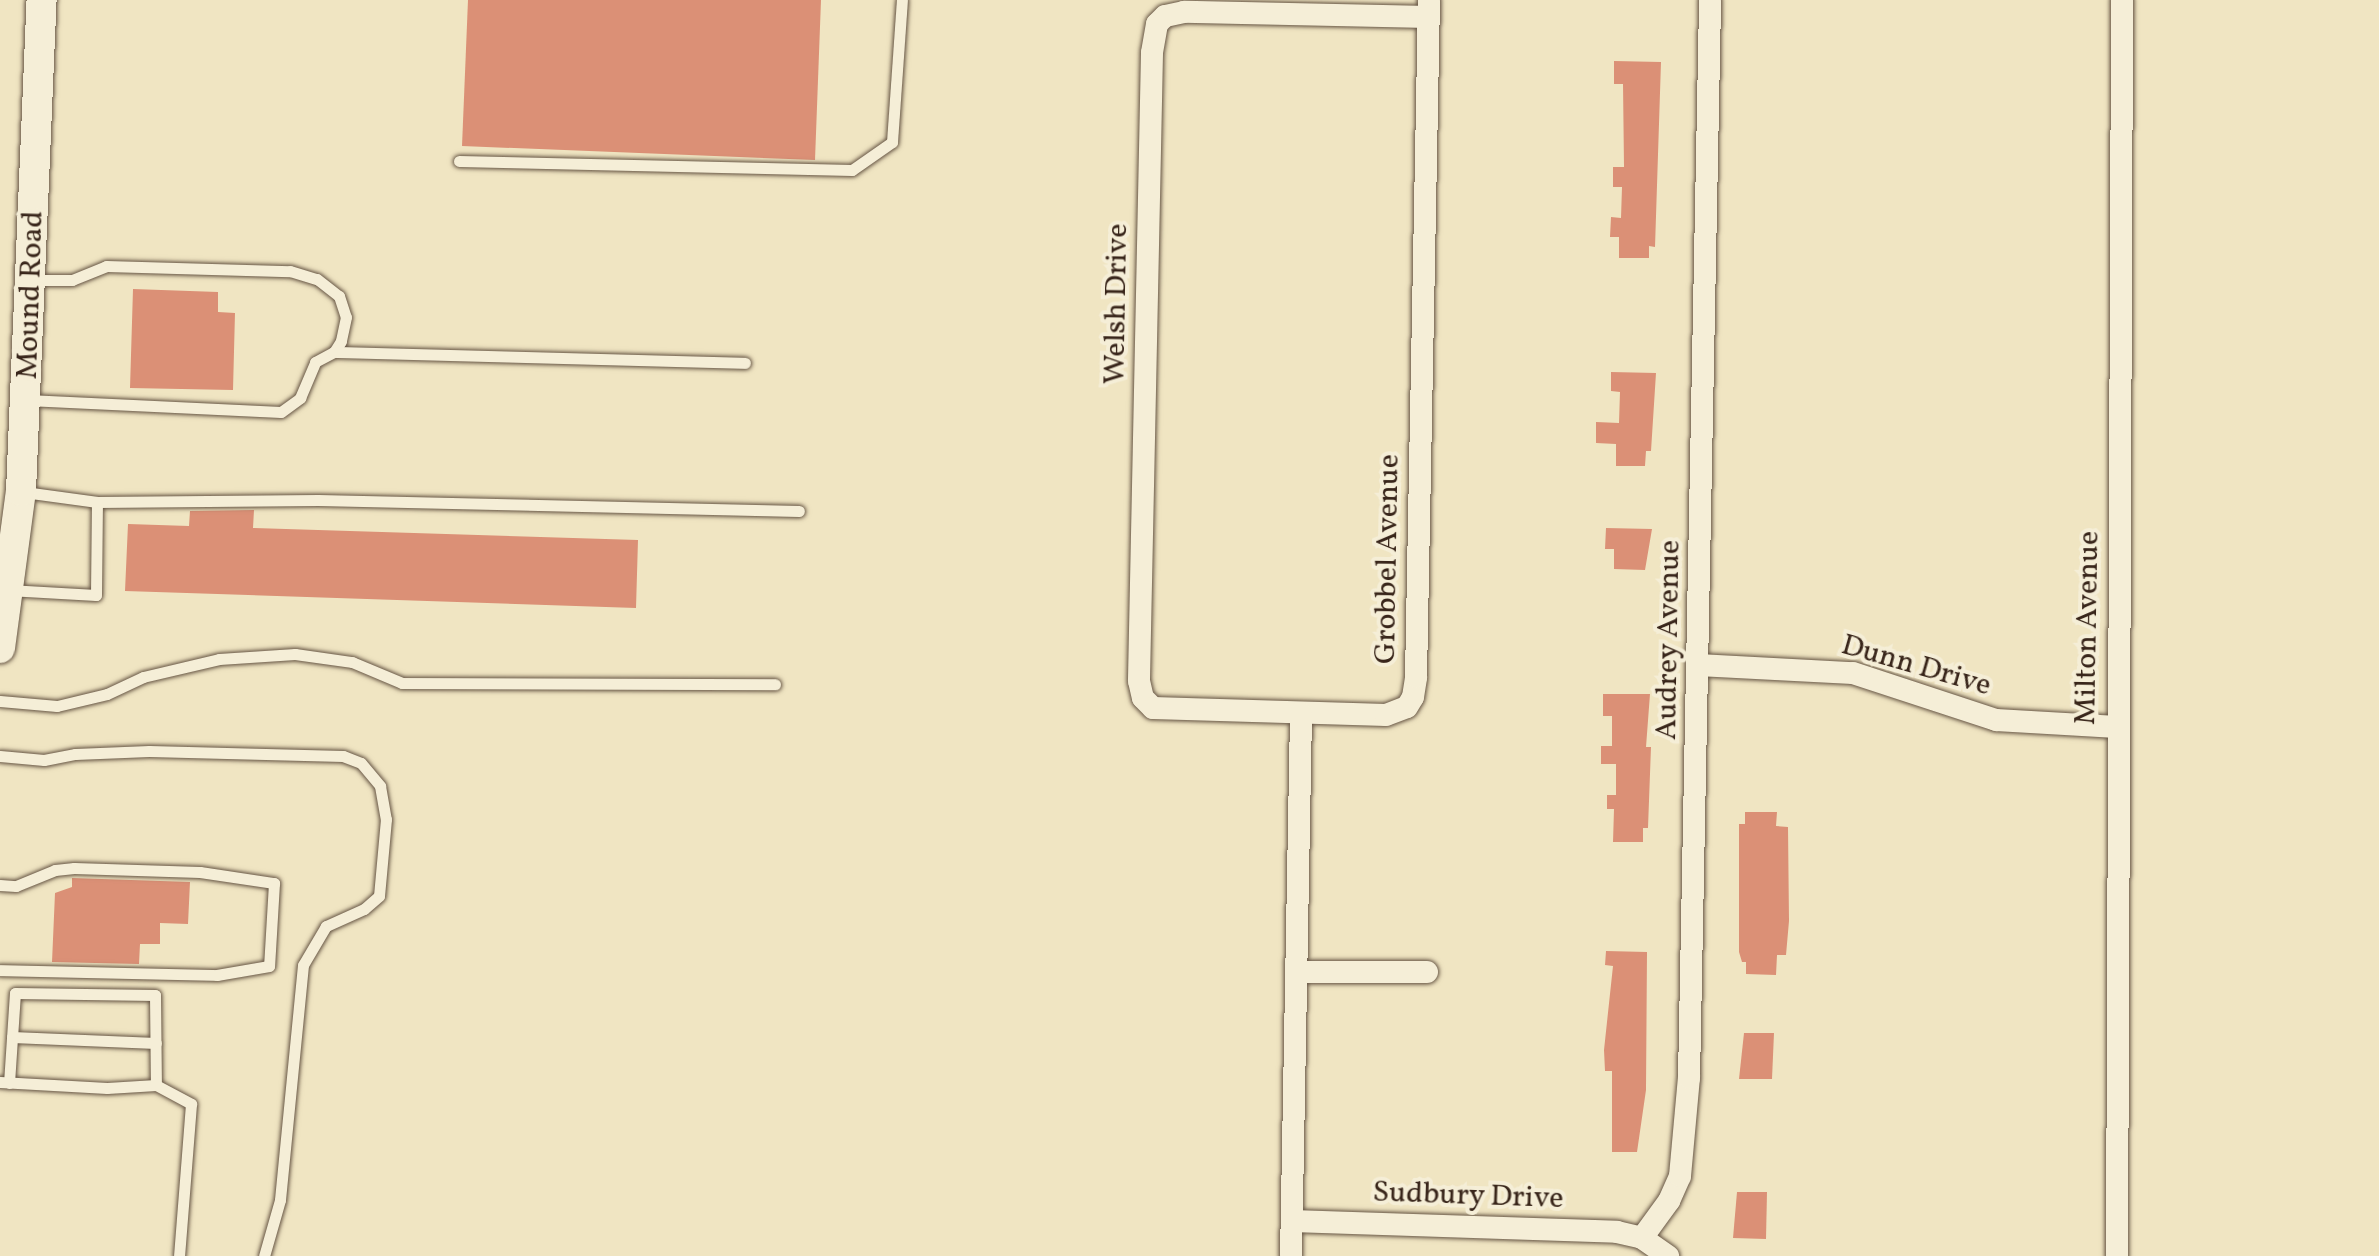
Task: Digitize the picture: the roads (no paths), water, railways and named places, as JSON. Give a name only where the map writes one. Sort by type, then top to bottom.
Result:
[{"type":"main road","name":"Mound Road","points":[[0,648],[21,491],[27,400],[42,0]]},
{"type":"street","name":"Audrey Avenue","points":[[1642,1238],[1670,1201],[1686,1144],[1710,0]]},
{"type":"street","name":"Milton Avenue","points":[[2117,1256],[2122,0]]},
{"type":"street","name":"Welsh Drive","points":[[1301,714],[1162,710],[1153,708],[1141,692],[1153,36],[1160,20],[1184,12],[1429,9]]},
{"type":"street","name":"Grobbel Avenue","points":[[1301,714],[1393,714],[1407,708],[1415,690],[1429,9]]},
{"type":"street","name":"Dunn Drive","points":[[1698,665],[1853,674],[1996,720],[2117,727]]},
{"type":"street","points":[[1291,1256],[1301,714]]},
{"type":"street","points":[[1297,972],[1427,972]]},
{"type":"street","name":"Sudbury Drive","points":[[1292,1222],[1546,1226],[1642,1238]]},
{"type":"street","points":[[1642,1238],[1668,1256]]},
{"type":"lane","points":[[459,162],[852,170],[892,142],[902,0]]},
{"type":"lane","points":[[32,280],[72,280],[106,266],[290,271],[317,279],[340,296],[346,317],[334,352]]},
{"type":"lane","points":[[27,400],[281,412],[300,398],[315,362],[334,352],[745,363]]},
{"type":"lane","points":[[21,491],[96,502],[248,500],[799,512]]},
{"type":"lane","points":[[8,590],[96,595],[96,502]]},
{"type":"lane","points":[[0,701],[56,706],[106,694],[143,677],[219,659],[294,654],[352,662],[402,683],[775,684]]},
{"type":"lane","points":[[0,756],[44,760],[75,754],[149,751],[343,756],[361,762],[380,786],[386,819],[378,896],[364,909],[326,926],[303,965],[280,1200],[264,1256]]},
{"type":"lane","points":[[0,884],[16,886],[55,870],[74,868],[200,872],[274,883],[269,966],[217,975],[0,970]]},
{"type":"lane","points":[[156,1084],[155,996],[15,993],[4,1082],[107,1088],[156,1084],[191,1104],[179,1256]]},
{"type":"lane","points":[[12,1038],[156,1043]]}]
